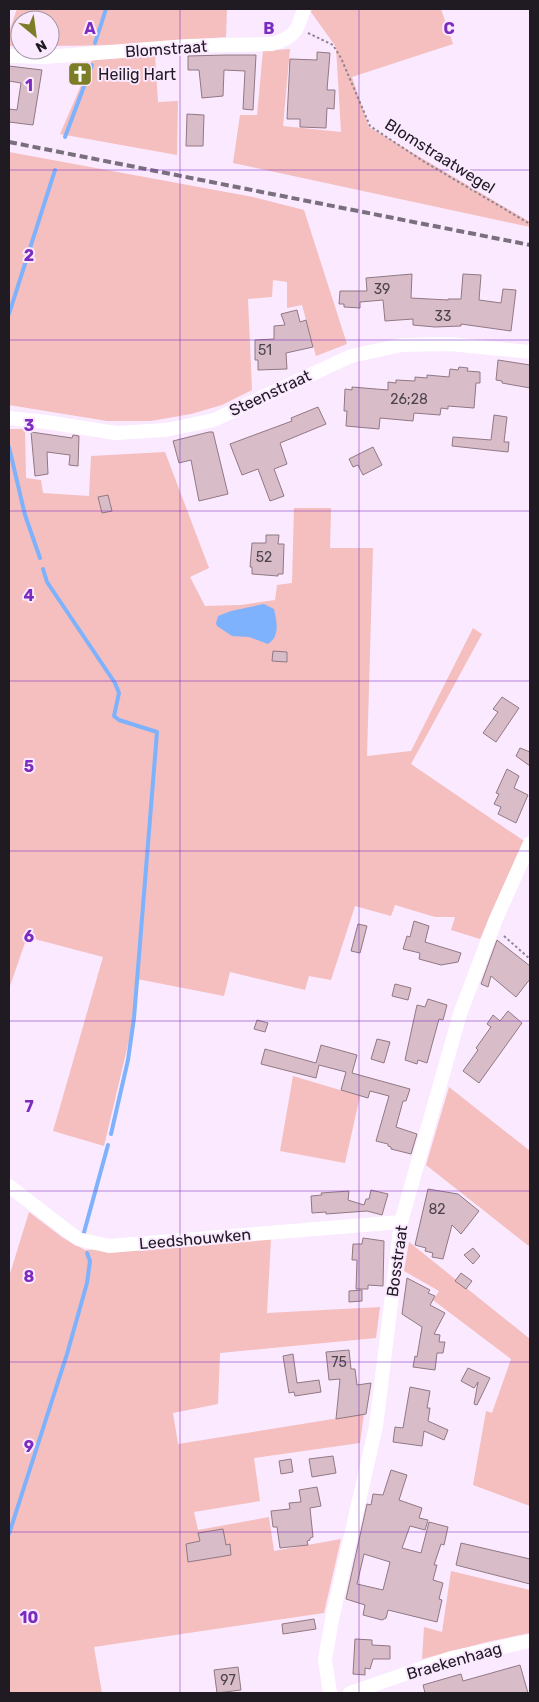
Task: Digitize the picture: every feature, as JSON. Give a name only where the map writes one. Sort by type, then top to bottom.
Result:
[{"type":"street","points":[[298,28],[304,9]]},
{"type":"street","name":"Blomstraat","points":[[9,56],[45,57],[187,46],[272,44],[281,42],[298,28]]},
{"type":"street","name":"Steenstraat","points":[[9,418],[116,433],[166,430],[214,420],[351,356],[402,345],[450,344],[530,352]]},
{"type":"street","name":"Bosstraat","points":[[330,1693],[325,1660],[332,1619],[376,1426],[401,1222],[460,1014],[494,926],[530,843]]},
{"type":"street","name":"Leedshouwken","points":[[9,1186],[78,1240],[109,1246],[401,1222]]},
{"type":"street","name":"Braekenhaag","points":[[350,1693],[451,1658],[530,1641]]},
{"type":"path","name":"Blomstraatwegel","points":[[298,28],[334,45],[370,126],[423,161],[530,224]]},
{"type":"path","points":[[494,926],[530,959]]},
{"type":"shaded area","points":[[227,9],[226,37],[123,45],[60,46],[60,10],[17,10]]},
{"type":"shaded area","points":[[312,9],[441,9],[453,44],[352,77],[369,127],[530,222],[530,227],[233,163],[240,115],[257,115],[263,51],[290,49],[283,126],[341,132],[336,47],[311,12]]},
{"type":"shaded area","points":[[155,55],[158,102],[178,101],[177,155],[60,134],[92,60]]},
{"type":"shaded area","points":[[9,152],[253,197],[304,210],[347,344],[316,356],[302,305],[287,308],[287,282],[273,280],[272,297],[248,299],[252,390],[222,405],[191,414],[151,421],[107,421],[9,405]]},
{"type":"shaded area","points":[[9,429],[25,429],[26,478],[41,480],[43,493],[89,496],[91,456],[165,452],[209,568],[190,577],[205,606],[241,605],[275,600],[277,585],[292,583],[294,508],[331,508],[330,548],[373,548],[367,756],[411,751],[473,628],[482,634],[411,764],[524,841],[480,939],[451,930],[455,917],[435,917],[395,905],[391,916],[355,906],[331,980],[309,976],[305,990],[230,972],[224,996],[137,979],[131,1032],[104,1146],[53,1131],[103,957],[27,937],[9,989]]},
{"type":"shaded area","points":[[293,1076],[360,1096],[345,1163],[280,1151]]},
{"type":"shaded area","points":[[449,1087],[530,1151],[530,1247],[426,1165]]},
{"type":"shaded area","points":[[29,1212],[63,1238],[85,1250],[271,1239],[267,1313],[380,1307],[376,1338],[220,1353],[218,1404],[173,1413],[178,1444],[364,1414],[360,1443],[254,1458],[260,1501],[194,1512],[198,1530],[269,1517],[274,1551],[341,1539],[324,1613],[94,1647],[102,1693],[9,1693],[9,1277]]},
{"type":"shaded area","points":[[409,1242],[530,1339],[530,1506],[473,1485],[486,1411],[492,1413],[511,1359],[433,1300],[439,1291],[404,1271]]},
{"type":"shaded area","points":[[451,1571],[530,1590],[530,1633],[422,1659],[424,1627],[442,1632]]},
{"type":"water","points":[[264,604],[274,609],[277,624],[276,633],[268,644],[249,637],[232,636],[217,626],[218,616],[231,611]]},
{"type":"building","points":[[317,52],[330,53],[327,90],[335,90],[334,109],[327,108],[326,128],[300,127],[300,119],[287,119],[290,59],[317,60]]},
{"type":"building","points":[[256,55],[253,110],[243,109],[245,71],[224,70],[223,96],[202,98],[199,70],[188,70],[188,56]]},
{"type":"building","points":[[9,66],[42,70],[33,125],[9,122],[9,109],[17,110],[21,83],[9,81]]},
{"type":"building","points":[[187,114],[204,115],[203,146],[186,146]]},
{"type":"building","points":[[412,274],[411,298],[461,299],[463,274],[481,275],[479,300],[501,303],[503,289],[516,290],[511,331],[461,324],[461,326],[435,327],[413,325],[413,319],[385,321],[383,300],[360,302],[360,308],[344,307],[344,304],[339,304],[340,291],[367,291],[366,278]]},
{"type":"building","points":[[297,310],[300,322],[306,320],[313,347],[286,353],[287,369],[258,370],[258,360],[255,360],[255,340],[274,339],[274,326],[285,325],[281,314]]},
{"type":"building","points":[[498,360],[530,365],[530,388],[502,383],[502,381],[496,380]]},
{"type":"building","points":[[459,367],[468,368],[467,371],[480,372],[480,383],[476,383],[474,408],[448,406],[448,409],[441,408],[440,415],[414,413],[413,421],[380,418],[379,429],[346,426],[347,411],[344,411],[345,389],[352,390],[352,387],[388,390],[388,382],[396,383],[396,380],[415,381],[415,377],[427,378],[427,375],[449,377],[450,369],[458,370]]},
{"type":"building","points":[[318,407],[326,424],[280,443],[287,464],[274,469],[284,496],[270,501],[258,469],[242,475],[230,444],[292,421],[291,418]]},
{"type":"building","points":[[494,415],[507,417],[504,442],[509,442],[508,452],[452,446],[453,437],[491,440]]},
{"type":"building","points":[[31,432],[72,438],[73,435],[79,436],[78,466],[69,465],[70,455],[47,452],[48,474],[35,476]]},
{"type":"building","points":[[213,432],[228,494],[199,501],[191,460],[179,463],[173,441]]},
{"type":"building","points":[[373,447],[382,465],[363,475],[358,465],[353,467],[349,459]]},
{"type":"building","points":[[108,495],[112,511],[102,513],[98,497]]},
{"type":"building","points":[[266,535],[279,535],[278,544],[284,544],[283,574],[278,574],[278,576],[252,574],[252,567],[250,567],[252,543],[266,543]]},
{"type":"building","points":[[273,651],[287,652],[287,662],[272,661]]},
{"type":"building","points":[[502,697],[519,708],[496,742],[483,733],[498,712],[493,709]]},
{"type":"building","points":[[520,748],[530,752],[530,766],[516,756]]},
{"type":"building","points":[[507,769],[519,776],[514,788],[528,795],[516,823],[498,814],[501,807],[494,804],[499,794],[496,793]]},
{"type":"building","points":[[414,921],[429,926],[425,942],[461,953],[458,962],[441,965],[419,959],[420,953],[403,949],[407,936],[410,937]]},
{"type":"building","points":[[358,924],[367,926],[360,953],[351,951]]},
{"type":"building","points":[[497,940],[530,966],[530,979],[516,997],[491,976],[488,987],[481,984]]},
{"type":"building","points":[[395,984],[411,988],[408,1000],[392,996]]},
{"type":"building","points":[[428,999],[447,1005],[443,1020],[439,1019],[427,1063],[418,1060],[417,1064],[405,1060],[417,1005],[425,1007]]},
{"type":"building","points":[[508,1011],[522,1023],[479,1083],[463,1071],[491,1027],[487,1024],[493,1015],[500,1021]]},
{"type":"building","points":[[257,1020],[268,1023],[265,1032],[254,1029]]},
{"type":"building","points":[[377,1039],[390,1042],[384,1063],[371,1059]]},
{"type":"building","points":[[321,1045],[357,1055],[352,1073],[410,1089],[406,1101],[403,1101],[396,1127],[417,1134],[411,1154],[391,1149],[388,1144],[376,1141],[389,1096],[370,1091],[368,1098],[341,1090],[346,1072],[319,1065],[316,1078],[261,1064],[265,1049],[316,1063]]},
{"type":"building","points":[[428,1189],[458,1194],[479,1211],[461,1234],[452,1225],[443,1259],[432,1257],[433,1253],[425,1251],[426,1248],[415,1245]]},
{"type":"building","points":[[371,1190],[388,1194],[382,1215],[367,1211],[326,1214],[326,1212],[312,1213],[311,1196],[322,1195],[321,1193],[349,1191],[348,1200],[364,1205],[366,1199],[369,1199]]},
{"type":"building","points":[[363,1238],[384,1241],[383,1286],[368,1285],[368,1289],[356,1289],[357,1260],[352,1260],[353,1244],[362,1244]]},
{"type":"building","points":[[473,1248],[480,1256],[473,1264],[464,1255]]},
{"type":"building","points":[[461,1273],[472,1281],[466,1289],[455,1281]]},
{"type":"building","points":[[407,1278],[430,1290],[428,1293],[435,1296],[430,1305],[445,1313],[434,1334],[440,1335],[439,1342],[445,1342],[443,1353],[437,1353],[435,1370],[413,1367],[415,1356],[417,1357],[422,1327],[402,1314]]},
{"type":"building","points":[[362,1290],[362,1301],[349,1302],[349,1291]]},
{"type":"building","points":[[349,1350],[351,1369],[355,1369],[357,1385],[371,1383],[366,1414],[336,1419],[340,1379],[329,1380],[326,1352]]},
{"type":"building","points":[[293,1354],[297,1383],[319,1380],[321,1392],[295,1396],[294,1392],[289,1393],[283,1356]]},
{"type":"building","points":[[468,1368],[490,1378],[477,1405],[474,1404],[478,1382],[474,1388],[461,1381]]},
{"type":"building","points":[[410,1387],[430,1391],[427,1408],[430,1408],[428,1421],[448,1430],[444,1440],[424,1431],[422,1446],[393,1442],[395,1427],[403,1428]]},
{"type":"building","points":[[333,1456],[336,1473],[312,1477],[309,1459]]},
{"type":"building","points":[[291,1459],[293,1472],[281,1474],[279,1461]]},
{"type":"building","points":[[391,1470],[407,1475],[399,1500],[422,1508],[419,1518],[428,1520],[425,1530],[410,1526],[402,1548],[421,1553],[429,1522],[448,1527],[444,1545],[441,1544],[434,1565],[437,1565],[433,1580],[443,1583],[439,1599],[442,1600],[437,1622],[388,1610],[386,1618],[382,1620],[363,1615],[365,1605],[346,1599],[367,1504],[371,1505],[373,1494],[383,1495]],"holes":[[[364,1554],[390,1562],[383,1590],[357,1584]]]},
{"type":"building","points":[[317,1487],[321,1506],[310,1508],[313,1537],[307,1541],[308,1545],[280,1548],[277,1527],[273,1527],[271,1511],[290,1509],[289,1503],[301,1502],[299,1490]]},
{"type":"building","points":[[223,1529],[226,1545],[230,1544],[231,1555],[188,1562],[186,1544],[200,1541],[198,1533]]},
{"type":"building","points":[[461,1543],[530,1559],[530,1584],[456,1565]]},
{"type":"building","points":[[314,1619],[316,1629],[283,1634],[282,1624]]},
{"type":"building","points":[[355,1639],[372,1640],[372,1645],[390,1646],[390,1659],[373,1659],[370,1669],[365,1668],[365,1675],[353,1674]]},
{"type":"building","points":[[520,1665],[528,1693],[425,1693],[423,1685],[461,1674],[463,1681]]},
{"type":"building","points":[[238,1667],[241,1690],[217,1693],[214,1670]]},
{"type":"waterway","points":[[95,43],[106,9]]},
{"type":"waterway","points":[[65,137],[92,65]]},
{"type":"waterway","points":[[9,314],[55,170]]},
{"type":"waterway","points":[[9,447],[25,515],[40,558]]},
{"type":"waterway","points":[[43,569],[47,582],[115,683],[119,693],[114,716],[119,720],[157,732],[134,1018],[128,1060],[111,1134]]},
{"type":"waterway","points":[[83,1236],[108,1145]]},
{"type":"waterway","points":[[9,1534],[67,1354],[87,1283],[90,1261],[87,1253]]},
{"type":"railway","points":[[9,142],[530,245]]},
{"type":"place","name":"Heilig Hart","points":[[80,74]]}]
